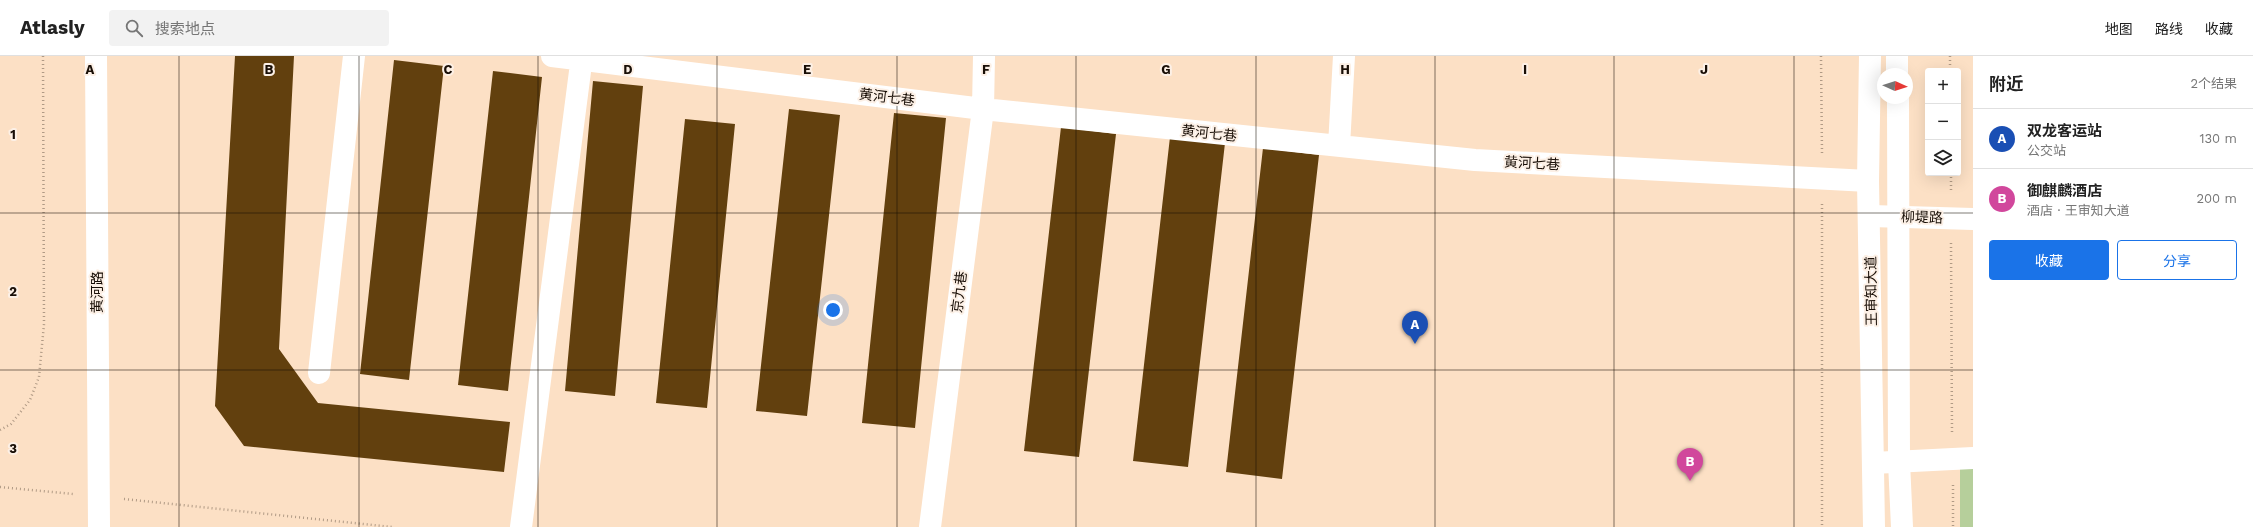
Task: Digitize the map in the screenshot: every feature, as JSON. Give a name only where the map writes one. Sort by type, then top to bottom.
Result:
[{"type":"main road","name":"黄河路","points":[[96,56],[99,527]]},
{"type":"main road","points":[[319,373],[354,56]]},
{"type":"main road","name":"黄河七巷","points":[[552,56],[582,57],[983,109],[1475,160],[1868,181]]},
{"type":"main road","name":"京九巷","points":[[930,527],[983,109],[984,56]]},
{"type":"main road","points":[[1339,146],[1344,56]]},
{"type":"main road","name":"王审知大道","points":[[1870,56],[1868,181],[1870,216],[1874,527]]},
{"type":"main road","points":[[1897,56],[1898,68]]},
{"type":"main road","points":[[521,527],[582,57]]},
{"type":"main road","name":"王审知大道","points":[[1898,104],[1899,462],[1902,527]]},
{"type":"main road","name":"柳堤路","points":[[1870,216],[1973,219]]},
{"type":"main road","points":[[1873,463],[1963,459]]},
{"type":"path","points":[[0,430],[11,424],[30,400],[39,378],[44,324],[43,56]]},
{"type":"path","points":[[1821,56],[1822,527]]},
{"type":"path","points":[[1950,56],[1950,68]]},
{"type":"path","points":[[1951,176],[1951,218],[1963,459],[1953,527]]},
{"type":"path","points":[[0,488],[99,496],[392,527]]},
{"type":"green space","points":[[1973,465],[1973,527],[1960,527],[1960,468]]},
{"type":"building","points":[[235,56],[294,56],[279,349],[318,403],[510,422],[504,472],[244,446],[215,406]]},
{"type":"building","points":[[394,60],[444,66],[409,380],[360,374]]},
{"type":"building","points":[[493,71],[542,77],[508,391],[458,385]]},
{"type":"building","points":[[593,81],[643,86],[615,396],[565,391]]},
{"type":"building","points":[[789,109],[840,115],[807,416],[756,411]]},
{"type":"building","points":[[894,113],[946,118],[915,428],[862,423]]},
{"type":"building","points":[[685,119],[735,124],[707,408],[656,403]]},
{"type":"building","points":[[1061,127],[1116,134],[1079,457],[1024,451]]},
{"type":"building","points":[[1170,137],[1225,143],[1188,467],[1133,461]]},
{"type":"building","points":[[1263,148],[1319,155],[1282,479],[1226,472]]},
{"type":"place","name":"双龙客运站","points":[[1415,344]]},
{"type":"place","name":"御麒麟酒店","points":[[1690,481]]}]
